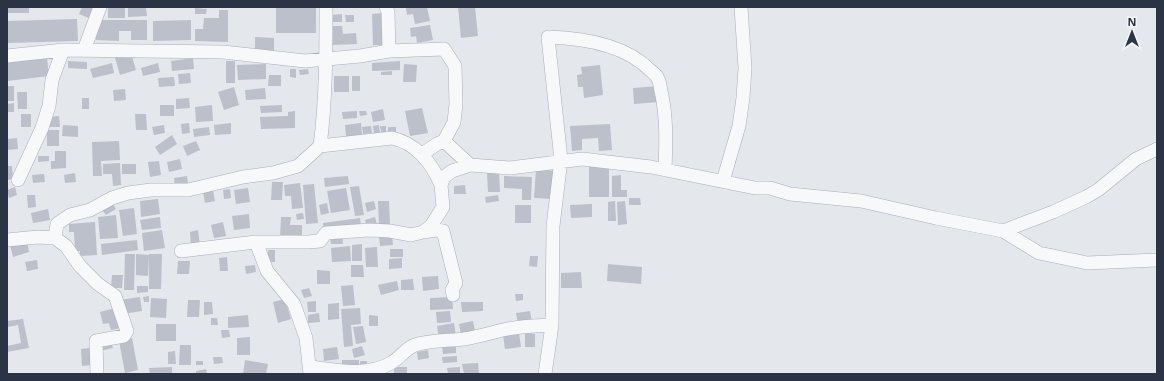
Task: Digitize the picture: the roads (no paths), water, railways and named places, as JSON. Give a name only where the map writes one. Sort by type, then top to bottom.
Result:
[{"type":"street","points":[[84,50],[100,7]]},
{"type":"street","points":[[320,146],[324,115],[326,7]]},
{"type":"street","points":[[386,7],[388,18],[389,51]]},
{"type":"street","points":[[723,181],[739,126],[743,98],[745,68],[741,7]]},
{"type":"street","points":[[545,374],[552,325],[553,226],[561,160],[548,37],[570,38],[601,44],[621,51],[644,64],[658,78],[665,106],[665,170]]},
{"type":"street","points":[[18,180],[42,128],[49,106],[52,80],[63,50]]},
{"type":"street","points":[[7,56],[63,50],[223,52],[305,61],[360,56],[389,51],[444,50],[455,66],[456,104],[454,122],[444,141],[422,154]]},
{"type":"street","points":[[55,238],[57,224],[70,215],[90,210],[112,198],[128,193],[151,190],[188,190],[243,177],[273,173],[298,166],[320,146],[392,138],[403,140],[422,154],[436,172],[441,185],[443,208],[431,226],[423,232]]},
{"type":"street","points":[[444,141],[470,165]]},
{"type":"street","points":[[1003,231],[1046,215],[1086,197],[1098,190],[1136,159],[1157,149]]},
{"type":"street","points":[[441,185],[444,177],[452,171],[470,165],[510,168],[561,160],[582,159],[651,167],[755,188],[770,188],[790,194],[861,201],[1003,231],[1039,253],[1086,263],[1157,260]]},
{"type":"street","points":[[181,251],[256,242],[320,241],[326,233],[370,230],[390,231],[411,235],[436,230],[443,231],[456,283],[452,290],[453,295]]},
{"type":"street","points":[[7,240],[38,237],[55,238],[66,246],[80,266],[98,284],[115,296],[128,331],[124,336],[96,341],[97,374]]},
{"type":"street","points":[[256,242],[267,270],[294,304],[306,338],[310,370],[362,371],[389,364],[399,358],[414,345],[481,336],[518,328],[552,325]]}]
